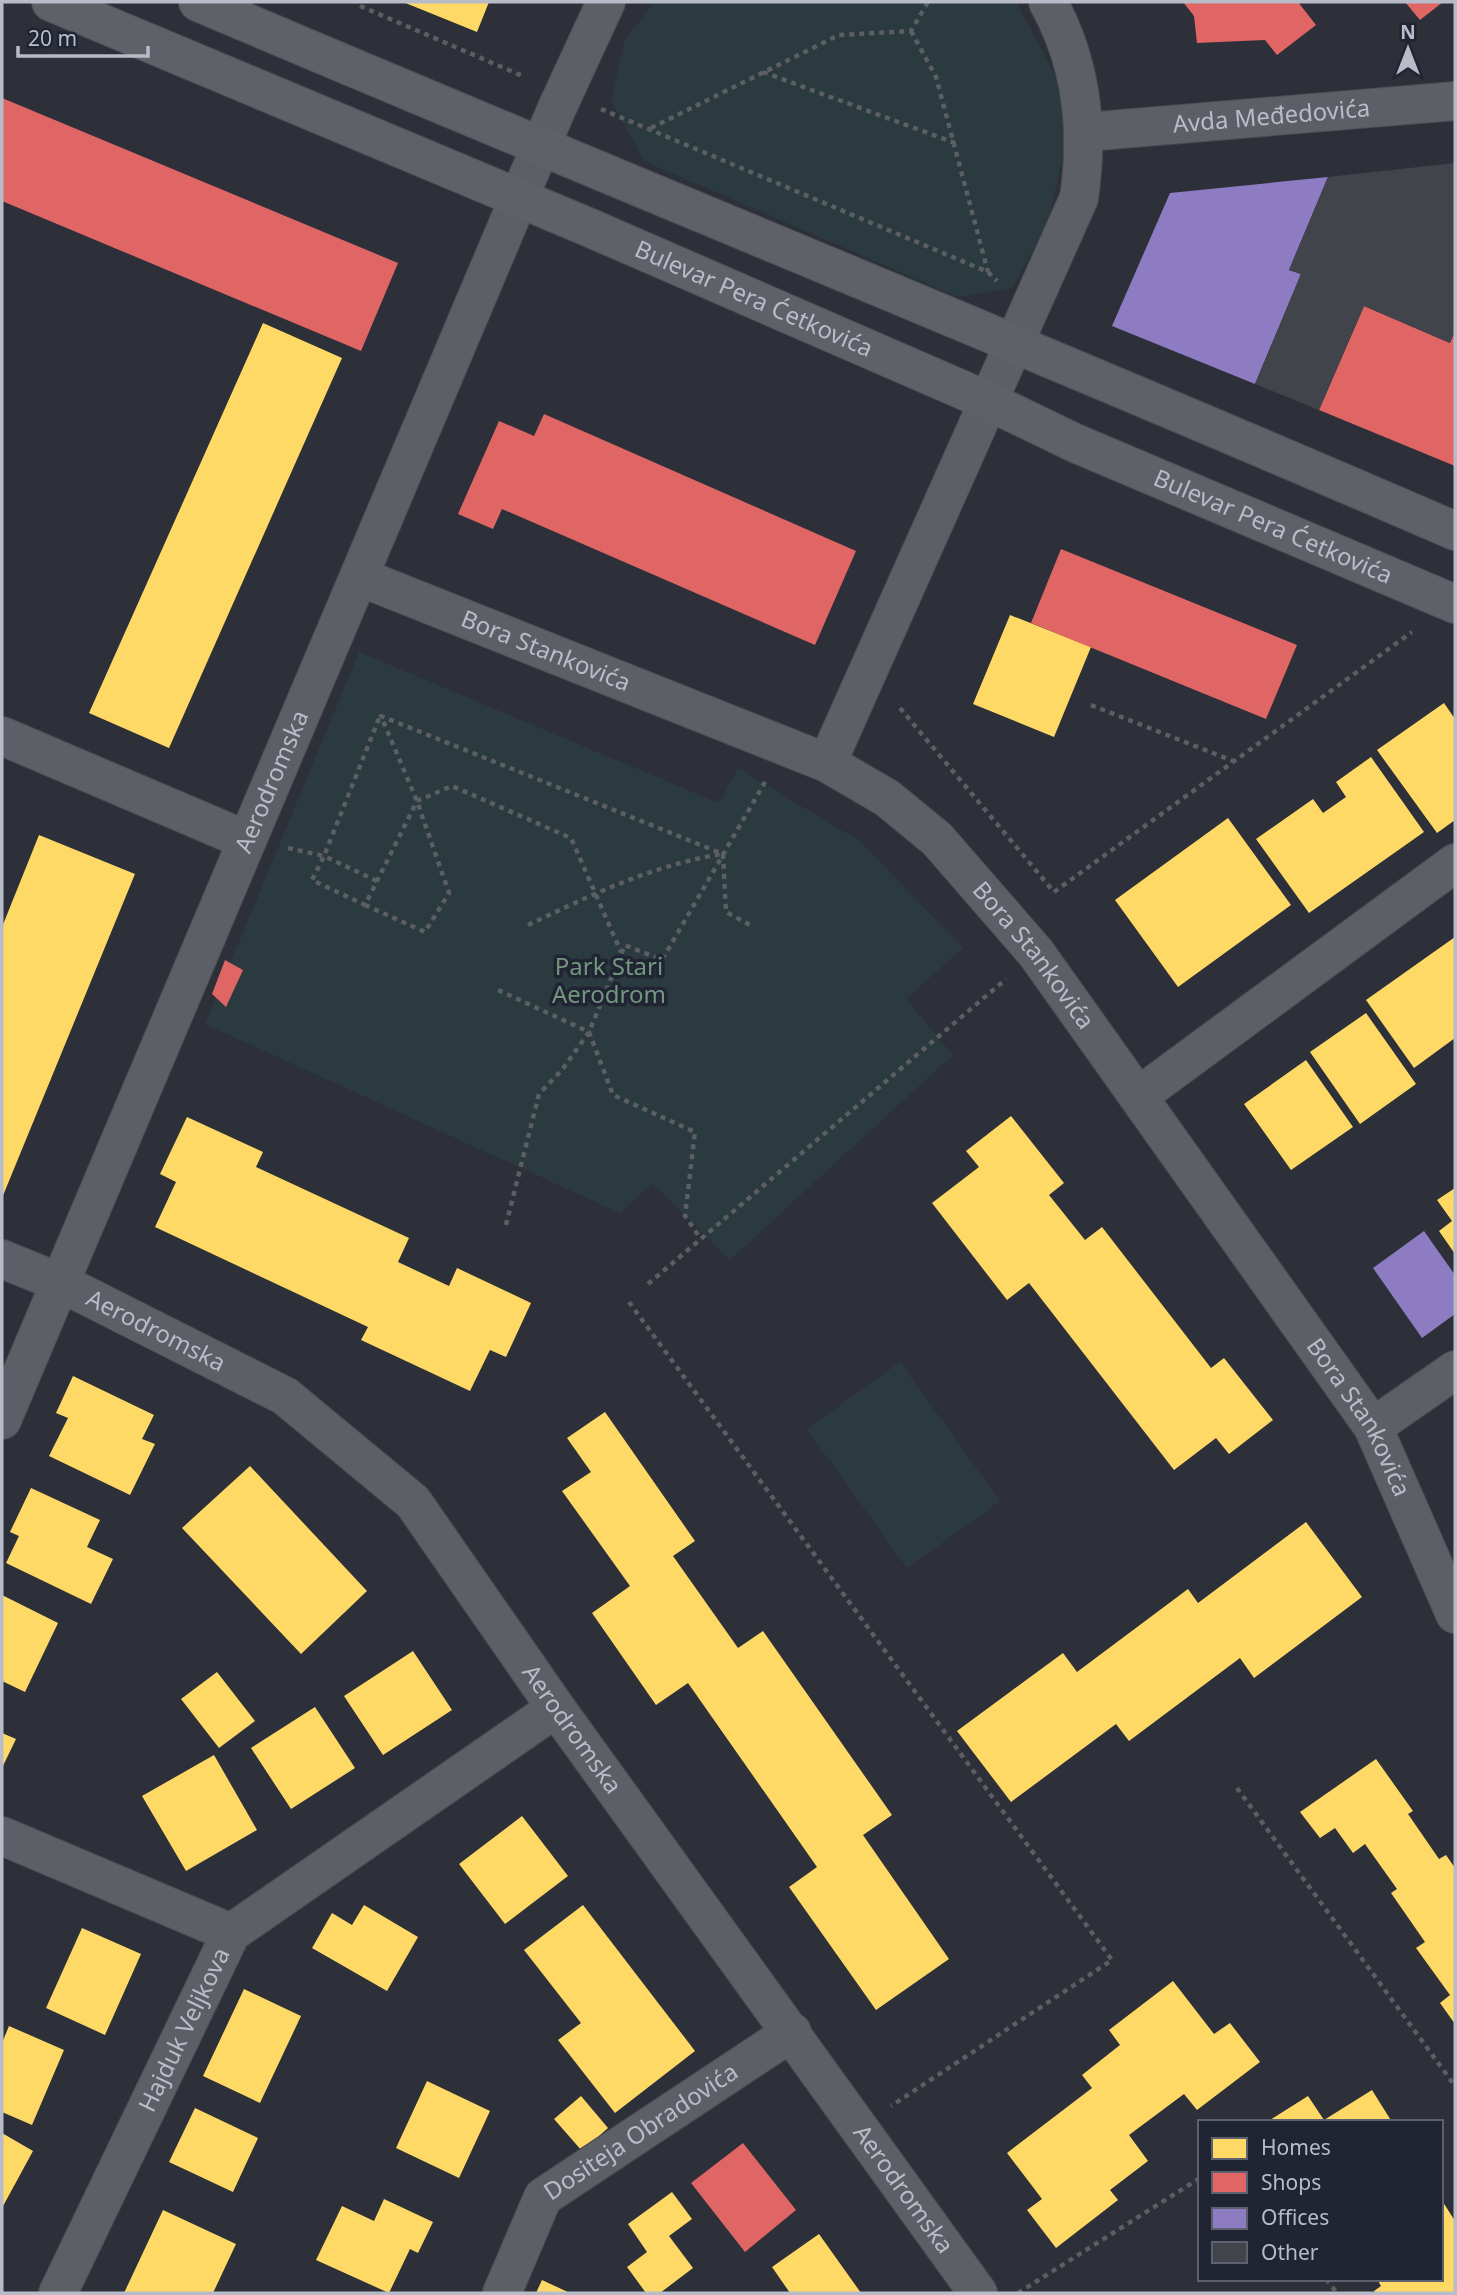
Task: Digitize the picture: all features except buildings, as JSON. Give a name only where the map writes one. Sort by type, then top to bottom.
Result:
[{"type":"main road","name":"Bulevar Pera Ćetkovića","points":[[51,2],[520,200],[988,401],[1075,443],[1455,604]]},
{"type":"main road","points":[[198,2],[541,149],[771,240],[1022,328],[1105,379],[1455,531]]},
{"type":"street","name":"Aerodromska","points":[[606,2],[564,94],[246,840],[61,1283],[285,1396],[413,1502],[556,1708],[978,2293]]},
{"type":"street","points":[[827,763],[1079,198],[1086,132],[1072,59],[1063,30],[1048,2]]},
{"type":"street","name":"Avda Međedovića","points":[[1086,132],[1455,101]]},
{"type":"street","name":"Bora Stankovića","points":[[360,577],[827,763],[887,798],[937,839],[1036,953],[1140,1095],[1373,1427],[1455,1614]]},
{"type":"street","points":[[2,736],[246,840]]},
{"type":"street","points":[[1140,1095],[1455,863]]},
{"type":"street","points":[[2,1259],[61,1283],[2,1420]]},
{"type":"street","points":[[1373,1427],[1455,1370]]},
{"type":"street","name":"Hajduk Veljkova","points":[[58,2293],[231,1933],[556,1708]]},
{"type":"street","points":[[2,1836],[231,1933]]},
{"type":"street","name":"Dositeja Obradovića","points":[[502,2293],[543,2197],[792,2032]]},
{"type":"path","points":[[911,31],[928,2]]},
{"type":"path","points":[[360,6],[988,272]]},
{"type":"path","points":[[651,128],[839,35],[911,31]]},
{"type":"path","points":[[911,31],[936,77],[988,272],[1022,328]]},
{"type":"path","points":[[762,72],[956,144]]},
{"type":"path","points":[[900,708],[1054,892],[1415,631]]},
{"type":"path","points":[[1091,705],[1234,762]]},
{"type":"path","points":[[381,716],[723,854]]},
{"type":"path","points":[[381,716],[417,802],[449,893],[425,932],[312,880],[381,716]]},
{"type":"path","points":[[506,1225],[539,1094],[562,1070],[589,1032],[625,945],[662,960],[769,775],[827,763]]},
{"type":"path","points":[[365,905],[417,802],[452,786],[571,838],[622,953]]},
{"type":"path","points":[[528,925],[595,893],[687,860],[723,854]]},
{"type":"path","points":[[723,854],[726,912],[752,926]]},
{"type":"path","points":[[324,856],[377,881]]},
{"type":"path","points":[[648,1284],[1036,953]]},
{"type":"path","points":[[498,990],[589,1032],[613,1095],[695,1132],[685,1216],[701,1239]]},
{"type":"path","points":[[629,1302],[1112,1960],[859,2127]]},
{"type":"path","points":[[1237,1788],[1455,2086]]},
{"type":"path","points":[[1018,2293],[1198,2179]]},
{"type":"green space","points":[[654,2],[1016,2],[1055,74],[1067,139],[1048,222],[1012,288],[958,297],[644,161],[611,100],[625,40]]},
{"type":"green space","name":"Park Stari Aerodrom","points":[[359,652],[719,803],[738,768],[861,842],[963,948],[906,999],[953,1055],[730,1260],[652,1183],[620,1213],[205,1024]]},
{"type":"green space","points":[[900,1362],[1000,1501],[907,1568],[807,1429]]}]
